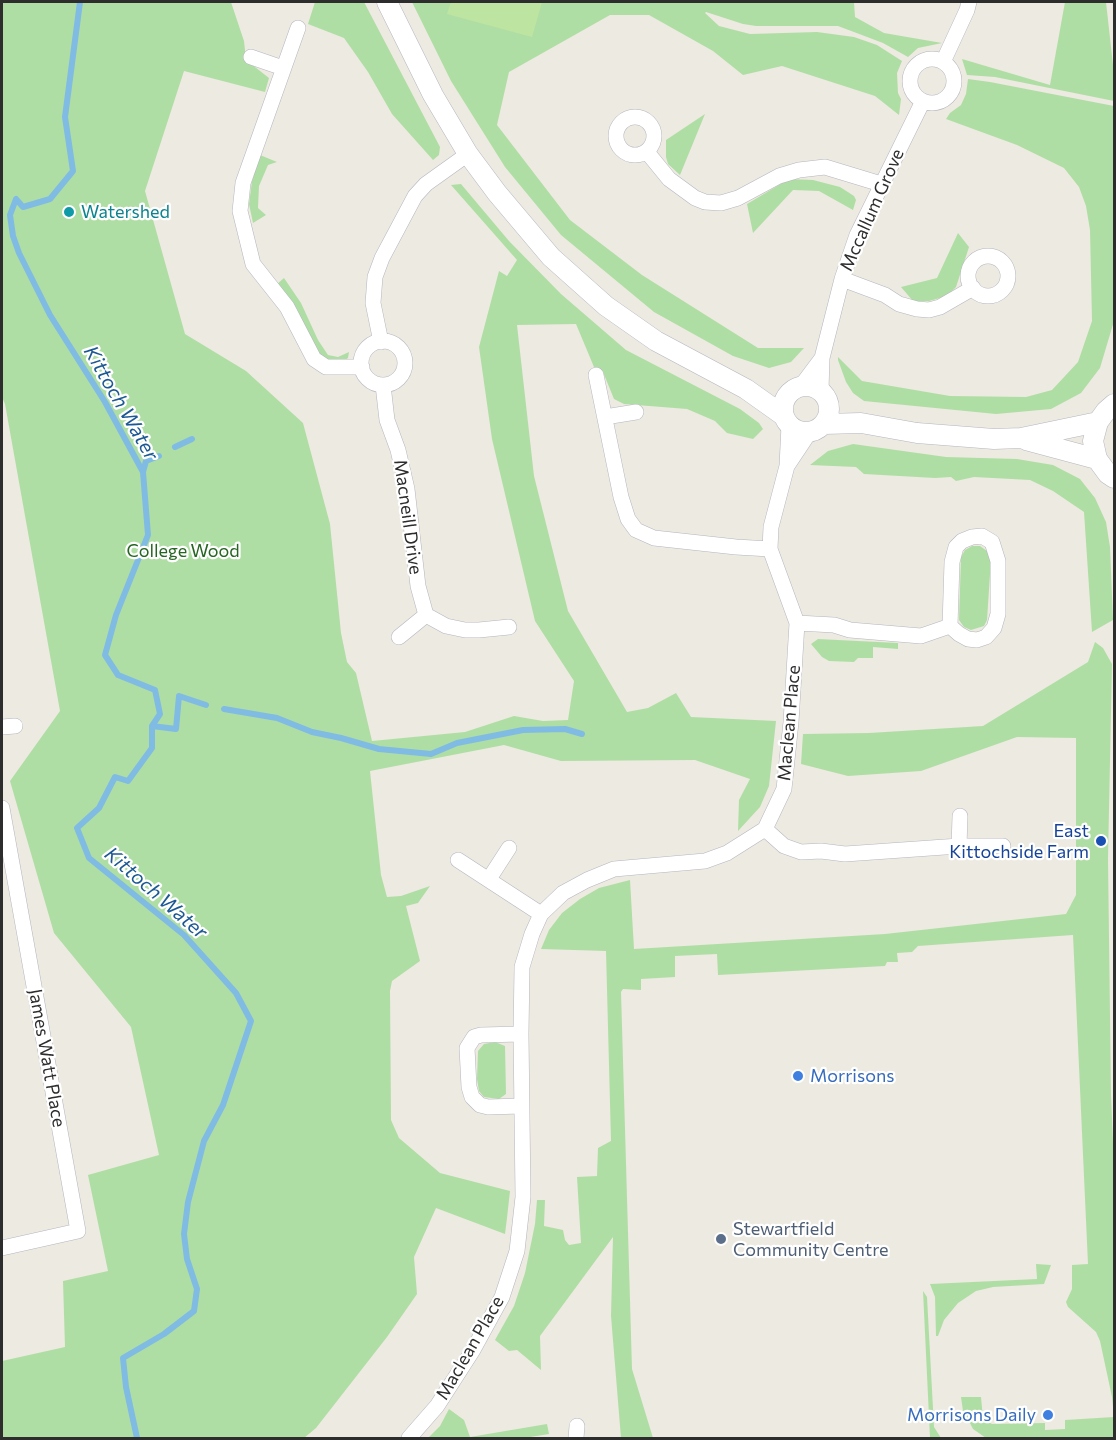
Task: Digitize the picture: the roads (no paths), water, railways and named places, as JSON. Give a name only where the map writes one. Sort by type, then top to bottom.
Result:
[{"type":"street","points":[[387,2],[433,95],[468,154],[497,193],[551,257],[606,306],[656,341],[746,389],[796,430],[821,413],[917,434],[994,439],[1021,438],[1098,422]]},
{"type":"street","points":[[943,62],[969,2]]},
{"type":"street","points":[[298,28],[243,183],[240,211],[253,264],[287,307],[314,359],[326,367],[362,367]]},
{"type":"street","points":[[251,57],[283,68]]},
{"type":"street","points":[[933,59],[943,62],[952,72],[954,79],[950,93],[938,102],[923,100],[912,89],[911,74],[915,67],[923,61],[933,59]]},
{"type":"street","name":"Mccallum Grove","points":[[821,413],[822,358],[842,279],[857,235],[923,100]]},
{"type":"street","points":[[647,152],[669,179],[695,198],[705,202],[721,203],[738,198],[779,176],[799,170],[825,167],[881,184]]},
{"type":"street","points":[[381,342],[374,303],[375,277],[382,258],[415,196],[426,184],[468,154]]},
{"type":"street","points":[[842,279],[885,295],[899,304],[929,310],[940,307],[973,288]]},
{"type":"street","points":[[391,343],[404,357],[405,368],[401,377],[393,383],[383,385],[369,380],[362,367],[362,358],[372,344],[391,343]]},
{"type":"street","name":"Mccallum Grove","points":[[795,389],[822,358]]},
{"type":"street","points":[[596,375],[621,496],[628,519],[636,530],[654,538],[770,549]]},
{"type":"street","name":"Macneill Drive","points":[[383,385],[387,420],[398,450],[407,489],[418,586],[426,615]]},
{"type":"street","points":[[746,389],[795,389],[812,386],[821,413]]},
{"type":"street","points":[[786,421],[782,408],[784,399],[795,389]]},
{"type":"street","points":[[1114,405],[1098,422],[1094,441],[1114,495]]},
{"type":"street","points":[[605,417],[636,412]]},
{"type":"street","name":"Maclean Place","points":[[787,466],[821,413]]},
{"type":"street","name":"Maclean Place","points":[[410,1438],[437,1406],[474,1350],[502,1297],[517,1251],[521,1220],[522,967],[541,914],[563,893],[614,869],[705,861],[727,853],[765,829],[784,789],[797,623],[770,549],[771,527],[787,466],[786,421]]},
{"type":"street","points":[[1021,438],[1106,470]]},
{"type":"street","points":[[982,536],[992,542],[997,552],[998,614],[994,628],[986,637],[977,640],[968,639],[950,626],[952,562],[956,548],[962,541],[982,536]]},
{"type":"street","points":[[399,638],[426,615],[446,626],[465,630],[509,627]]},
{"type":"street","points":[[797,623],[834,625],[850,630],[921,636],[950,626]]},
{"type":"street","name":"James Watt Place","points":[[2,808],[78,1232],[2,1248]]},
{"type":"street","points":[[960,816],[960,846]]},
{"type":"street","points":[[765,829],[784,846],[801,852],[821,851],[845,854],[960,846],[1003,846]]},
{"type":"street","points":[[489,879],[509,848]]},
{"type":"street","points":[[458,860],[541,914]]},
{"type":"street","points":[[521,1034],[481,1035],[474,1037],[467,1048],[469,1087],[472,1097],[480,1105],[488,1107],[521,1106]]},
{"type":"waterway","name":"Kittoch Water","points":[[80,2],[65,117],[73,171],[50,199],[23,207],[16,199],[10,215],[13,236],[19,253],[50,315],[105,402],[143,472],[148,535],[116,615],[105,655],[118,675],[155,690],[160,714],[152,726],[152,748],[128,781],[115,777],[99,808],[77,828],[89,858],[184,935],[236,993],[251,1021],[223,1105],[204,1141],[188,1202],[184,1234],[187,1259],[197,1289],[194,1311],[164,1334],[123,1358],[126,1387],[137,1438]]},
{"type":"waterway","points":[[175,447],[192,439]]},
{"type":"waterway","points":[[143,472],[146,461],[159,456]]},
{"type":"waterway","points":[[152,726],[176,729],[179,696],[206,705]]},
{"type":"waterway","points":[[224,709],[277,718],[312,732],[379,749],[431,754],[457,743],[523,730],[565,729],[582,734]]},
{"type":"place","name":"Watershed","points":[[69,212]]},
{"type":"place","name":"East Kittochside Farm","points":[[1101,841]]},
{"type":"place","name":"Morrisons","points":[[798,1076]]},
{"type":"place","name":"Stewartfield Community Centre","points":[[721,1239]]},
{"type":"place","name":"Morrisons Daily","points":[[1048,1415]]},
{"type":"park label","name":"College Wood","points":[[183,551]]}]
